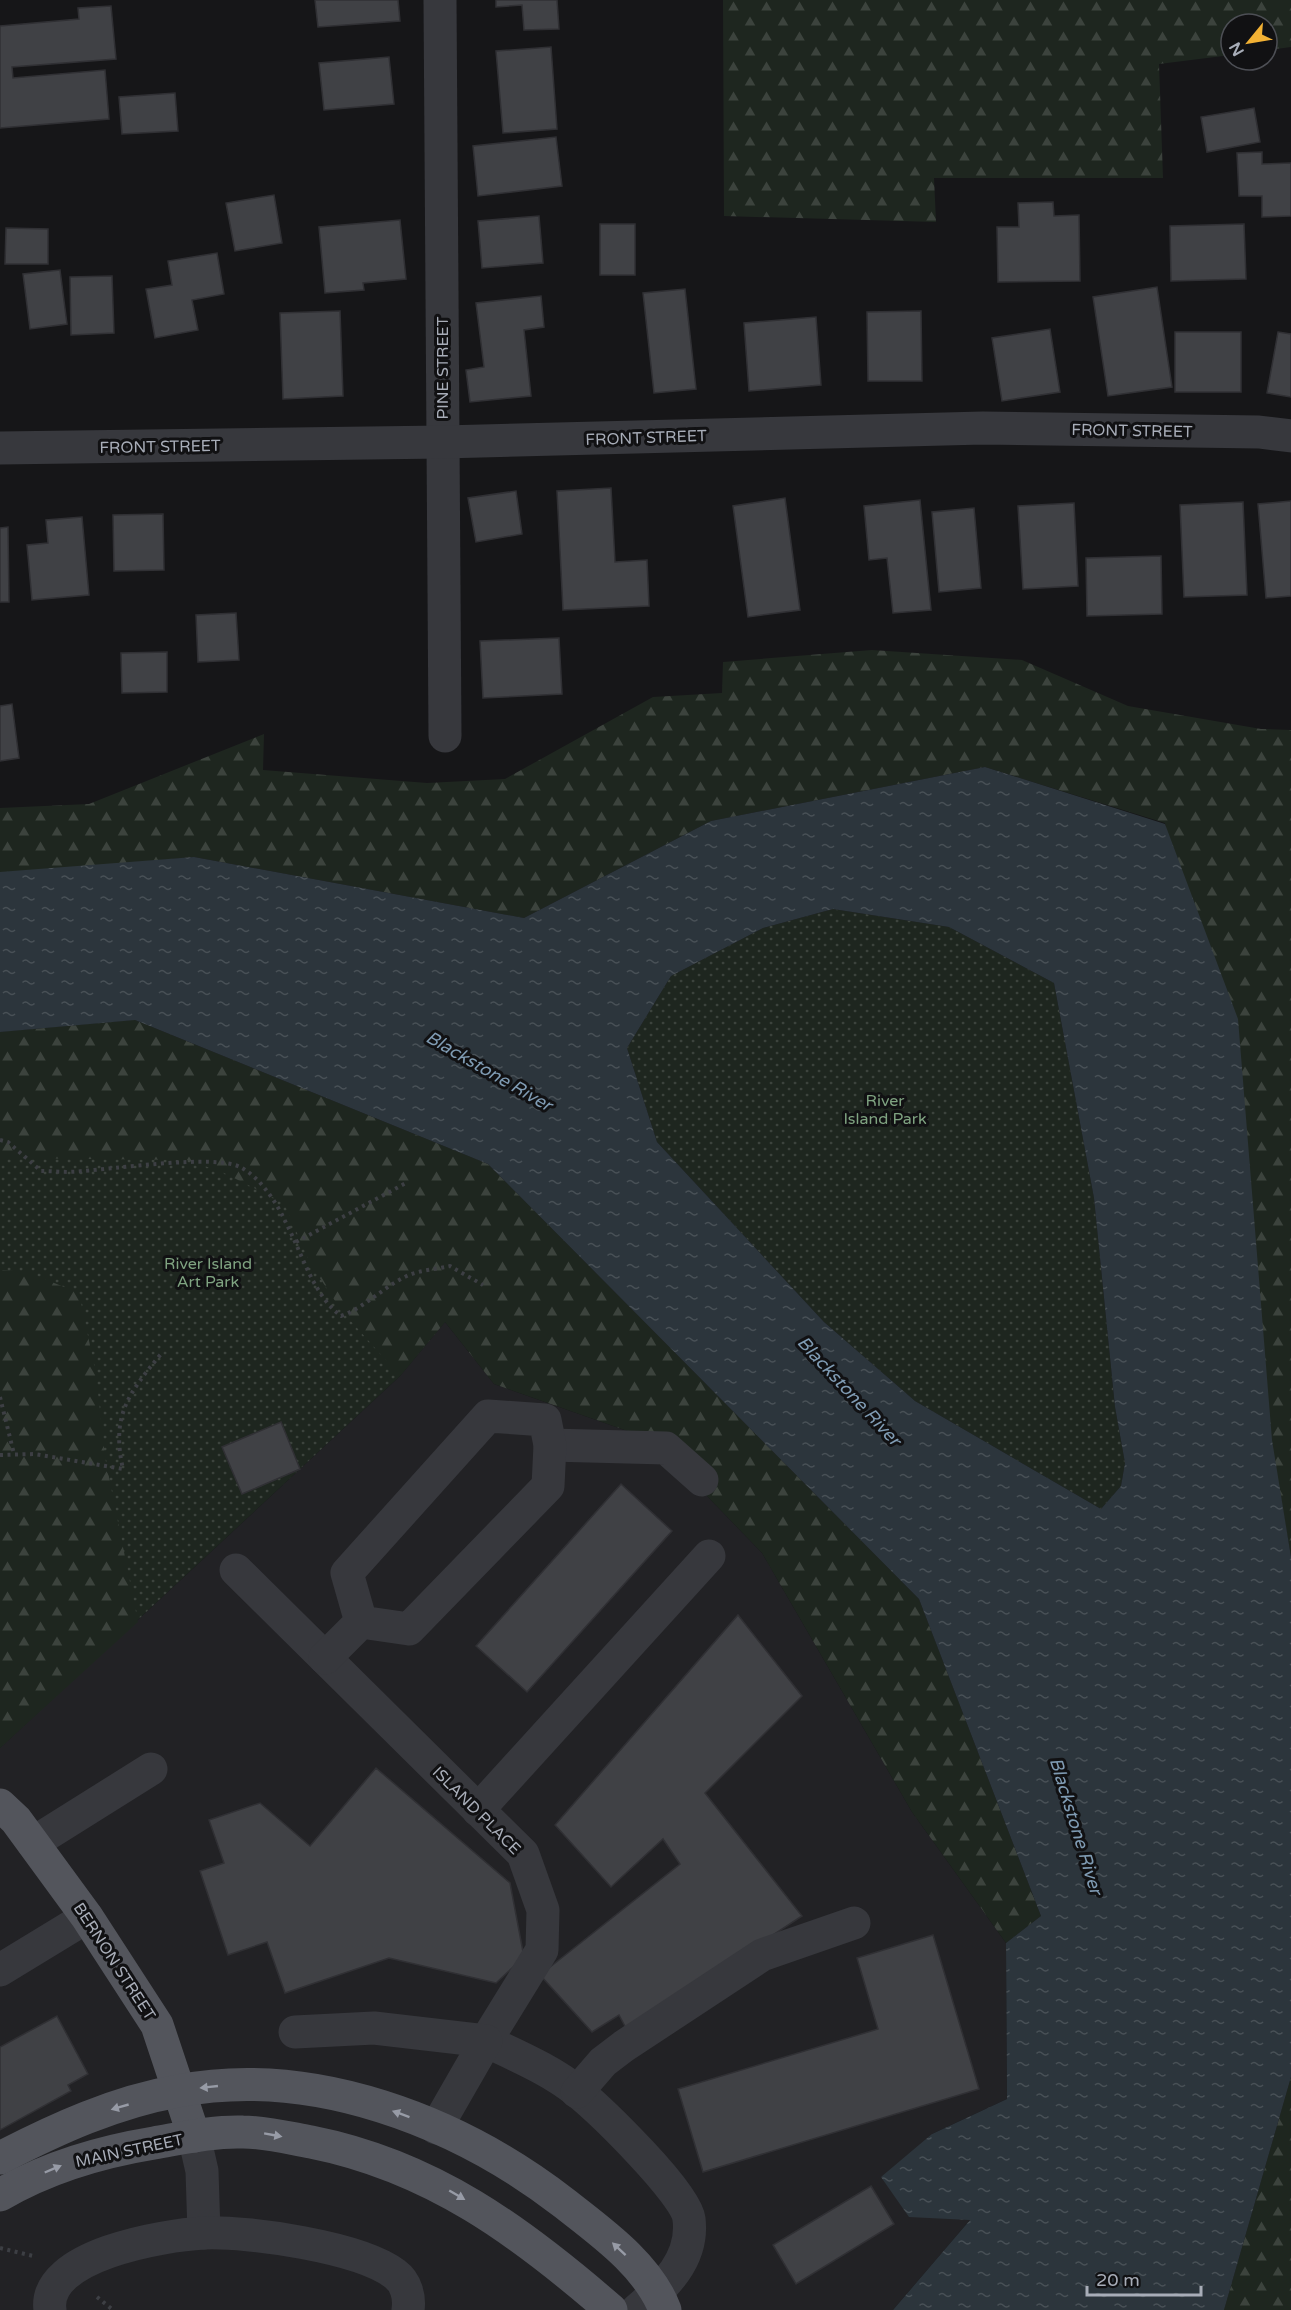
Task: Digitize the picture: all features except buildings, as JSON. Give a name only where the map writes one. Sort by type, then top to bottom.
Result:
[{"type":"main road","name":"BERNON STREET","points":[[0,1805],[33,1843],[87,1917],[157,2025],[177,2091],[194,2136]]},
{"type":"main road","points":[[0,2158],[86,2116],[177,2091],[229,2085],[324,2092],[379,2106],[436,2128],[500,2160],[550,2192],[610,2241],[654,2304]]},
{"type":"main road","name":"MAIN STREET","points":[[0,2195],[32,2178],[71,2162],[132,2147],[194,2136],[240,2132],[282,2136],[351,2151],[416,2175],[459,2196],[518,2233],[611,2310]]},
{"type":"street","name":"PINE STREET","points":[[440,0],[445,736]]},
{"type":"street","name":"FRONT STREET","points":[[0,448],[443,442],[983,428],[1259,432],[1291,436]]},
{"type":"street","points":[[488,1416],[545,1420],[550,1445],[548,1486],[409,1629],[361,1622],[347,1574],[488,1416]]},
{"type":"street","points":[[550,1445],[666,1448],[702,1480]]},
{"type":"street","points":[[478,1810],[709,1556]]},
{"type":"street","name":"ISLAND PLACE","points":[[236,1570],[524,1854],[543,1910],[542,1950],[436,2128]]},
{"type":"street","points":[[325,1658],[361,1622]]},
{"type":"street","points":[[33,1843],[151,1769]]},
{"type":"street","points":[[0,1970],[87,1917]]},
{"type":"street","points":[[578,2092],[603,2062],[624,2046],[762,1955],[854,1923]]},
{"type":"street","points":[[295,2032],[374,2028],[486,2041],[533,2064],[578,2092],[669,2183],[690,2217],[688,2245],[683,2261],[654,2304]]},
{"type":"street","points":[[194,2136],[202,2171],[204,2233]]},
{"type":"street","points":[[50,2310],[50,2292],[54,2285],[71,2270],[93,2259],[135,2244],[204,2233],[272,2237],[330,2249],[363,2259],[391,2271],[400,2279],[407,2293],[408,2310]]},
{"type":"path","points":[[0,1140],[8,1142],[41,1171],[80,1172],[113,1167],[221,1162],[241,1167],[277,1204],[309,1272],[331,1308],[341,1316],[356,1311],[383,1289],[410,1275],[450,1266],[483,1285]]},
{"type":"path","points":[[296,1242],[406,1183]]},
{"type":"path","points":[[0,1455],[35,1454],[123,1469],[119,1451],[120,1416],[140,1381],[161,1354]]},
{"type":"path","points":[[0,1397],[14,1454]]},
{"type":"shaded area","points":[[445,1322],[494,1384],[653,1440],[762,1553],[912,1812],[1006,1943],[1007,2099],[932,2134],[970,2220],[893,2310],[0,2310],[0,1748],[400,1376]]},
{"type":"green space","points":[[723,0],[1291,0],[1291,47],[1279,48],[1279,12],[1219,12],[1219,56],[1159,64],[1163,178],[934,178],[936,222],[724,216]]},
{"type":"green space","points":[[872,650],[1022,660],[1128,706],[1261,729],[1291,730],[1291,1557],[1165,823],[985,767],[711,821],[524,918],[194,857],[0,874],[0,808],[89,804],[264,734],[263,770],[427,783],[505,779],[653,697],[722,693],[723,662]]},
{"type":"green space","name":"River Island Park","points":[[833,909],[949,927],[1054,983],[1094,1198],[1115,1407],[1125,1463],[1121,1486],[1101,1509],[915,1401],[824,1322],[657,1142],[627,1048],[671,976],[763,928]]},
{"type":"green space","name":"River Island Art Park","points":[[135,1020],[445,1322],[400,1376],[0,1748],[0,1032]]},
{"type":"green space","points":[[135,1020],[488,1164],[919,1599],[1041,1916],[1006,1943],[912,1812],[762,1553],[653,1440],[494,1384],[445,1322],[400,1376],[341,1310],[310,1263],[284,1203],[222,1172],[187,1160],[0,1158],[0,1032]]},
{"type":"green space","points":[[0,1270],[27,1272],[79,1293],[96,1374],[105,1457],[138,1622],[0,1748]]},
{"type":"green space","points":[[1291,2077],[1291,2310],[1224,2310]]},
{"type":"water","name":"Blackstone River","points":[[985,767],[1165,824],[1238,1019],[1272,1440],[1291,1557],[1291,2077],[1224,2310],[893,2310],[970,2220],[909,2217],[881,2177],[932,2134],[1007,2099],[1006,1943],[1041,1916],[919,1599],[488,1164],[135,1020],[0,1032],[0,872],[194,857],[524,918],[711,821]],"holes":[[[833,909],[949,927],[1054,983],[1094,1198],[1115,1407],[1125,1463],[1121,1486],[1101,1509],[915,1401],[824,1322],[657,1142],[627,1048],[671,976],[763,928]]]}]
